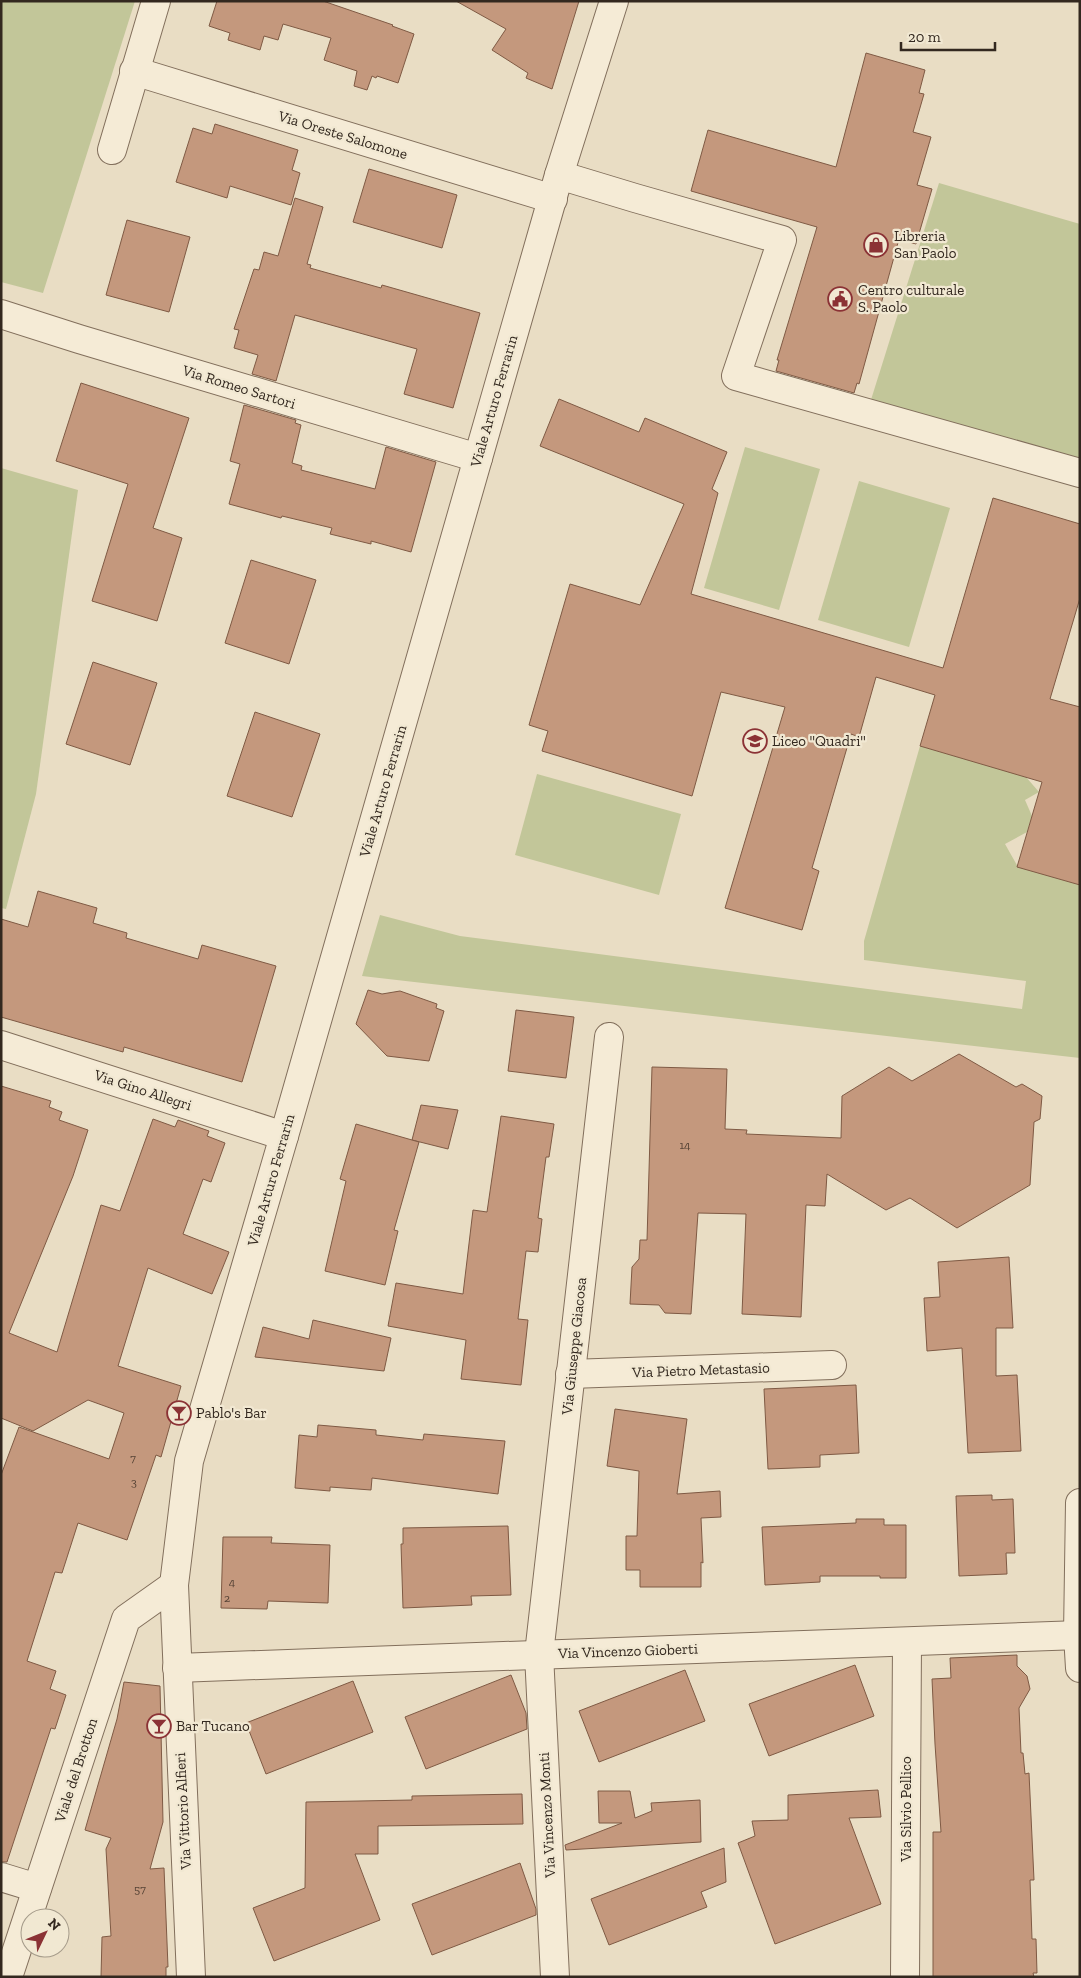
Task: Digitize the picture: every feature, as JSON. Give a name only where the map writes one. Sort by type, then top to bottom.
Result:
[{"type":"street","points":[[112,150],[156,1]]},
{"type":"street","name":"Viale Arturo Ferrarin","points":[[174,1585],[189,1461],[556,187],[614,1]]},
{"type":"street","name":"Via Oreste Salomone","points":[[134,72],[556,187],[634,198],[782,240],[736,376],[1080,473]]},
{"type":"street","name":"Via Romeo Sartori","points":[[1,314],[478,458]]},
{"type":"street","name":"Via Giuseppe Giacosa","points":[[539,1654],[609,1038]]},
{"type":"street","name":"Via Gino Allegri","points":[[1,1045],[284,1136]]},
{"type":"street","name":"Via Pietro Metastasio","points":[[570,1374],[832,1366]]},
{"type":"street","points":[[1080,1503],[1080,1668]]},
{"type":"street","name":"Via Vittorio Alfieri","points":[[174,1585],[191,1977]]},
{"type":"street","name":"Viale del Brotton","points":[[8,1977],[126,1619],[174,1585]]},
{"type":"street","name":"Via Vincenzo Gioberti","points":[[177,1668],[1079,1635]]},
{"type":"street","name":"Via Silvio Pellico","points":[[905,1977],[907,1642]]},
{"type":"street","name":"Via Vincenzo Monti","points":[[539,1654],[555,1977]]},
{"type":"street","points":[[1,1876],[37,1888]]},
{"type":"green space","points":[[1,1],[135,1],[43,293],[1,282]]},
{"type":"green space","points":[[939,183],[1080,224],[1080,459],[870,403]]},
{"type":"green space","points":[[745,447],[820,469],[779,610],[704,588]]},
{"type":"green space","points":[[1,468],[78,490],[36,794],[6,909],[1,908]]},
{"type":"green space","points":[[859,481],[950,508],[909,647],[818,620]]},
{"type":"green space","points":[[920,746],[1026,777],[1039,792],[1025,800],[1032,816],[1027,832],[1005,844],[1018,867],[1080,885],[1080,1058],[362,976],[380,915],[460,936],[1022,1009],[1026,981],[864,960],[864,941]]},
{"type":"green space","points":[[537,774],[681,814],[659,895],[515,855]]},
{"type":"building","points":[[217,1],[323,1],[414,34],[398,83],[372,76],[367,90],[354,86],[357,71],[324,60],[331,38],[283,24],[278,40],[264,36],[260,50],[228,40],[230,33],[209,26]]},
{"type":"building","points":[[456,1],[579,1],[552,89],[526,78],[528,73],[492,50],[506,29]]},
{"type":"building","points":[[866,53],[925,70],[919,93],[924,94],[913,132],[931,137],[917,185],[932,189],[916,244],[899,239],[859,384],[857,383],[854,393],[776,371],[779,360],[777,360],[817,227],[691,191],[708,130],[836,167]]},
{"type":"building","points":[[215,124],[298,150],[292,170],[300,173],[291,205],[230,186],[227,198],[176,182],[193,128],[212,134]]},
{"type":"building","points":[[369,169],[457,195],[442,248],[353,222]]},
{"type":"building","points":[[295,198],[323,207],[307,264],[311,265],[310,268],[381,288],[382,285],[480,313],[453,408],[404,394],[417,349],[295,315],[276,381],[252,374],[258,355],[234,348],[239,330],[234,329],[254,269],[259,270],[264,252],[278,256]]},
{"type":"building","points":[[127,220],[190,237],[169,312],[106,295]]},
{"type":"building","points":[[81,383],[189,418],[153,528],[182,538],[157,621],[92,601],[128,484],[56,461]]},
{"type":"building","points":[[559,399],[639,432],[645,418],[727,452],[712,489],[718,493],[691,594],[943,668],[993,498],[1080,524],[1080,598],[1050,699],[1080,707],[1080,885],[1017,867],[1042,782],[920,746],[935,695],[876,677],[859,737],[851,734],[812,868],[819,871],[802,930],[725,908],[785,707],[721,692],[692,796],[542,751],[548,731],[529,725],[570,584],[640,605],[684,504],[540,446]]},
{"type":"building","points":[[244,405],[296,420],[295,423],[301,425],[292,463],[302,466],[301,470],[375,489],[386,447],[436,462],[411,552],[371,541],[371,544],[330,534],[332,528],[282,516],[281,518],[229,504],[240,464],[230,461]]},
{"type":"building","points":[[251,560],[316,580],[289,664],[225,643]]},
{"type":"building","points":[[93,662],[157,683],[130,765],[66,744]]},
{"type":"building","points":[[255,712],[320,734],[292,817],[227,796]]},
{"type":"building","points":[[38,891],[97,908],[93,923],[127,933],[126,938],[198,959],[202,945],[276,966],[242,1082],[124,1047],[123,1052],[1,1017],[1,919],[28,927]]},
{"type":"building","points":[[368,990],[382,994],[400,991],[437,1004],[436,1008],[444,1011],[429,1061],[387,1056],[356,1024]]},
{"type":"building","points":[[516,1010],[574,1017],[566,1078],[508,1071]]},
{"type":"building","points":[[959,1054],[1016,1087],[1022,1084],[1042,1096],[1040,1119],[1034,1122],[1030,1185],[957,1228],[910,1198],[886,1210],[827,1174],[825,1206],[806,1205],[801,1317],[742,1314],[746,1214],[698,1213],[691,1314],[665,1313],[659,1305],[630,1304],[632,1267],[639,1259],[640,1240],[647,1240],[652,1067],[727,1069],[725,1129],[747,1130],[746,1134],[841,1138],[842,1096],[889,1067],[912,1081]]},
{"type":"building","points":[[1,1086],[51,1101],[49,1107],[62,1112],[59,1120],[88,1130],[73,1176],[9,1333],[57,1352],[101,1205],[120,1211],[153,1119],[175,1127],[178,1120],[209,1131],[207,1136],[225,1143],[211,1182],[203,1179],[183,1234],[229,1252],[212,1294],[148,1268],[118,1366],[181,1386],[161,1457],[156,1455],[127,1540],[78,1523],[62,1573],[55,1572],[27,1661],[56,1671],[50,1689],[66,1695],[55,1729],[51,1728],[7,1862],[1,1862],[1,1475],[19,1427],[109,1459],[124,1413],[88,1400],[33,1431],[1,1418]]},
{"type":"building","points":[[421,1105],[458,1110],[448,1149],[412,1140]]},
{"type":"building","points":[[501,1116],[554,1124],[549,1157],[546,1157],[538,1218],[542,1219],[538,1252],[526,1251],[518,1319],[528,1320],[521,1385],[461,1379],[466,1340],[388,1326],[396,1283],[463,1294],[473,1210],[487,1212]]},
{"type":"building","points":[[356,1124],[419,1142],[394,1230],[398,1231],[385,1285],[325,1271],[346,1181],[340,1179]]},
{"type":"building","points":[[1009,1257],[1013,1328],[996,1328],[996,1376],[1017,1375],[1021,1451],[968,1453],[962,1348],[927,1351],[924,1298],[940,1297],[938,1262]]},
{"type":"building","points":[[313,1320],[391,1338],[384,1371],[255,1357],[263,1327],[309,1339]]},
{"type":"building","points":[[856,1385],[859,1453],[820,1455],[820,1467],[768,1469],[764,1389]]},
{"type":"building","points":[[615,1409],[687,1419],[677,1494],[720,1491],[721,1517],[701,1518],[703,1563],[701,1562],[701,1587],[640,1587],[640,1570],[626,1570],[626,1536],[637,1536],[639,1471],[607,1466]]},
{"type":"building","points":[[318,1425],[376,1430],[376,1435],[423,1440],[424,1434],[505,1441],[498,1494],[372,1478],[371,1490],[330,1487],[330,1491],[295,1488],[299,1435],[317,1437]]},
{"type":"building","points":[[992,1495],[992,1500],[1013,1499],[1015,1553],[1006,1553],[1007,1574],[959,1576],[956,1496]]},
{"type":"building","points":[[856,1519],[884,1519],[884,1525],[906,1525],[906,1578],[820,1576],[820,1582],[765,1585],[762,1527],[856,1523]]},
{"type":"building","points":[[508,1526],[511,1595],[471,1596],[472,1605],[403,1608],[401,1544],[403,1544],[403,1528]]},
{"type":"building","points":[[223,1537],[272,1537],[271,1543],[330,1545],[328,1603],[268,1601],[267,1609],[221,1608]]},
{"type":"building","points":[[1017,1655],[1017,1666],[1027,1676],[1030,1689],[1019,1708],[1021,1753],[1023,1753],[1025,1774],[1029,1773],[1034,1880],[1030,1880],[1032,1939],[1036,1939],[1037,1973],[1033,1973],[1034,1977],[933,1977],[933,1832],[941,1832],[932,1679],[951,1678],[950,1658]]},
{"type":"building","points":[[855,1665],[874,1716],[769,1756],[749,1704]]},
{"type":"building","points":[[685,1670],[705,1721],[599,1762],[579,1711]]},
{"type":"building","points":[[511,1675],[526,1713],[527,1729],[426,1769],[405,1717]]},
{"type":"building","points":[[353,1681],[373,1732],[266,1774],[246,1723]]},
{"type":"building","points":[[124,1682],[160,1686],[163,1822],[150,1869],[164,1868],[168,1967],[166,1967],[166,1977],[101,1977],[102,1937],[111,1936],[106,1849],[111,1838],[85,1830],[117,1719]]},
{"type":"building","points":[[878,1790],[881,1817],[849,1818],[881,1904],[775,1944],[738,1843],[755,1836],[752,1821],[788,1820],[788,1795]]},
{"type":"building","points":[[598,1791],[630,1791],[635,1818],[652,1811],[651,1803],[700,1800],[701,1842],[566,1850],[565,1845],[622,1823],[599,1823]]},
{"type":"building","points":[[522,1794],[523,1824],[378,1826],[378,1854],[355,1854],[380,1920],[274,1961],[253,1908],[305,1888],[306,1802],[412,1800],[412,1796]]},
{"type":"building","points":[[724,1848],[726,1882],[701,1892],[707,1907],[609,1945],[591,1899]]},
{"type":"building","points":[[520,1863],[536,1909],[536,1915],[432,1955],[412,1904]]},
{"type":"place","name":"Libreria San Paolo","points":[[876,245]]},
{"type":"place","name":"Centro culturale S. Paolo","points":[[840,299]]},
{"type":"place","name":"Liceo \"Quadri\"","points":[[755,741]]},
{"type":"place","name":"Pablo's Bar","points":[[179,1413]]},
{"type":"place","name":"Bar Tucano","points":[[159,1726]]}]
